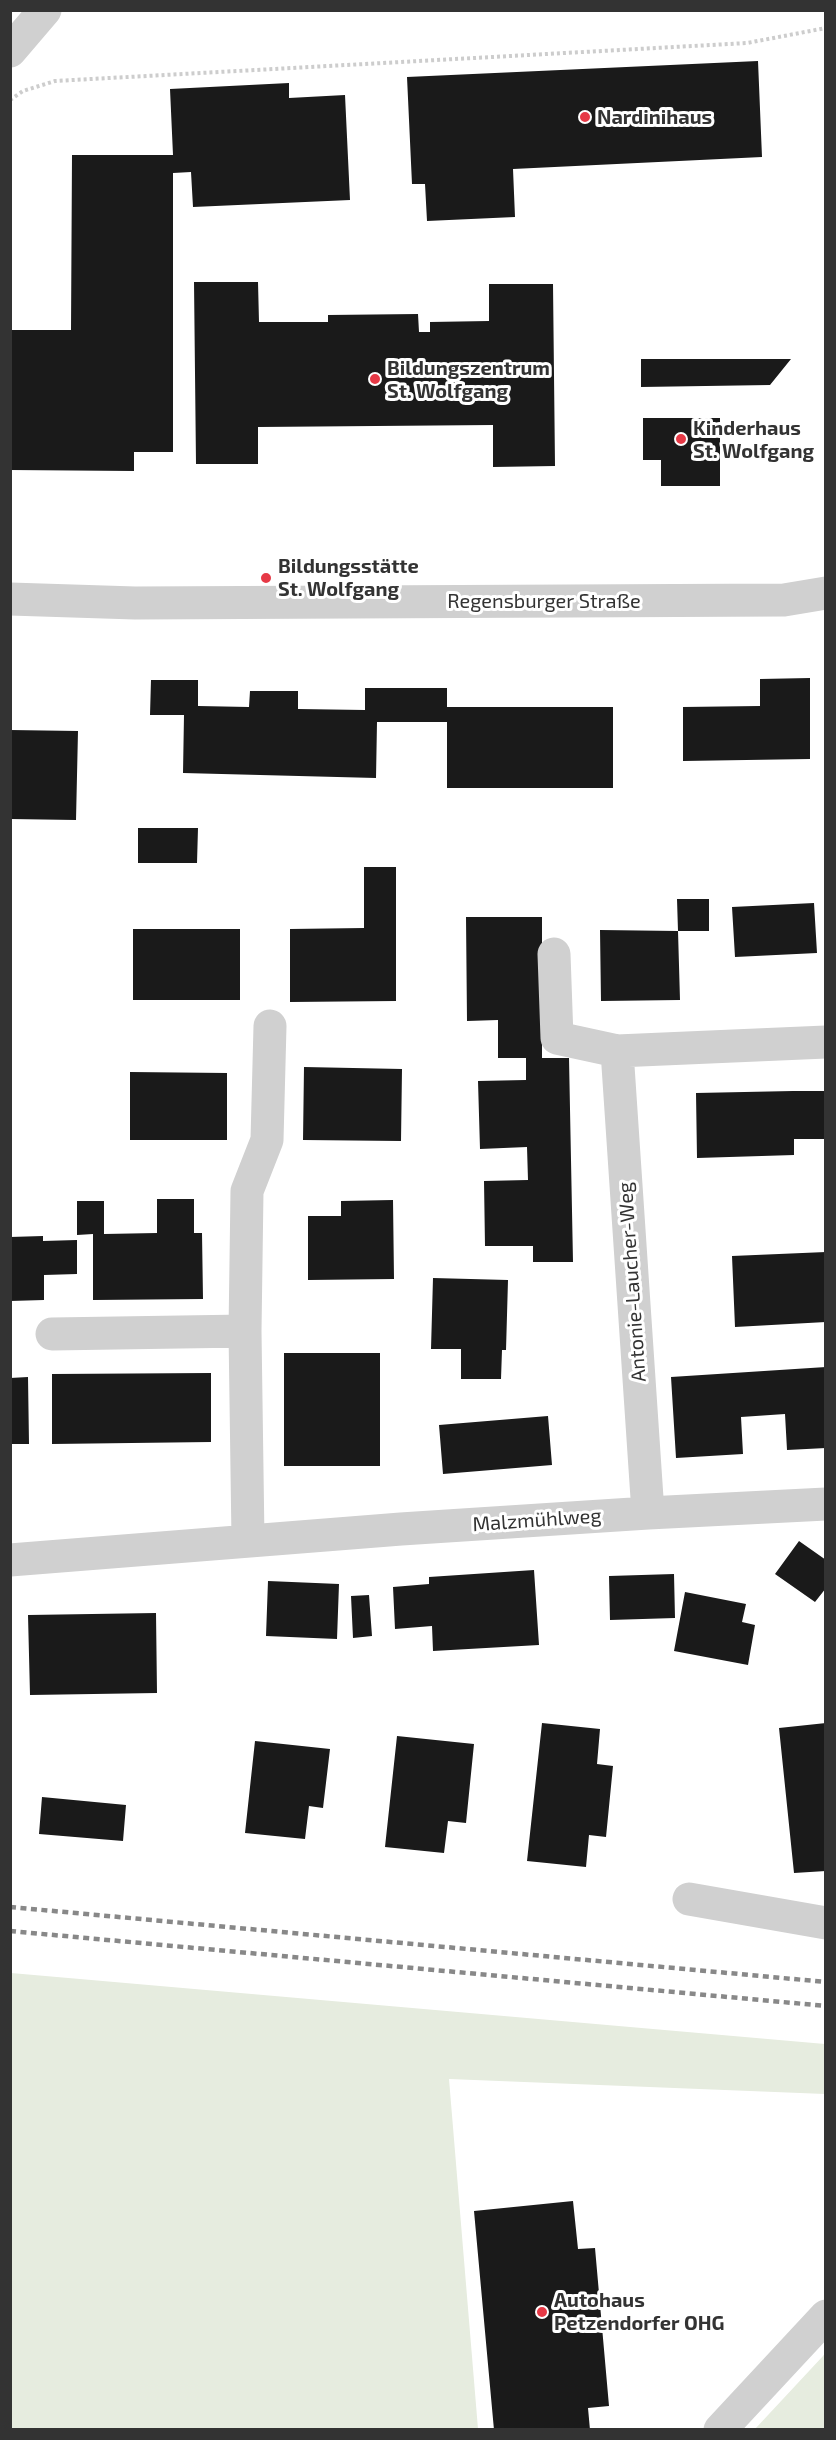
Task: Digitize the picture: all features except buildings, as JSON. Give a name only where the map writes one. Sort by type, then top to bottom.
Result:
[{"type":"street","points":[[10,51],[45,10]]},
{"type":"street","name":"Regensburger Straße","points":[[10,599],[135,603],[784,600],[825,593]]},
{"type":"street","points":[[554,954],[557,1038],[617,1051],[825,1042]]},
{"type":"street","points":[[248,1540],[245,1331],[248,1191],[267,1140],[270,1026]]},
{"type":"street","name":"Antonie-Laucher-Weg","points":[[617,1051],[648,1513]]},
{"type":"street","points":[[52,1334],[245,1331]]},
{"type":"street","name":"Malzmühlweg","points":[[10,1560],[248,1540],[648,1513],[825,1504]]},
{"type":"street","points":[[688,1899],[825,1923]]},
{"type":"street","points":[[720,2430],[825,2316]]},
{"type":"path","points":[[10,100],[23,91],[55,81],[747,43],[825,28]]},
{"type":"shaded area","points":[[11,1973],[825,2044],[825,2094],[449,2079],[478,2429],[11,2429]]},
{"type":"shaded area","points":[[825,2353],[825,2429],[755,2429],[823,2356]]},
{"type":"railway","points":[[10,1907],[826,1982]]},
{"type":"railway","points":[[10,1931],[826,2006]]},
{"type":"place","name":"Nardinihaus","points":[[585,117]]},
{"type":"place","name":"Bildungszentrum St. Wolfgang","points":[[375,379]]},
{"type":"place","name":"Kinderhaus St. Wolfgang","points":[[681,439]]},
{"type":"place","name":"Bildungsstätte St. Wolfgang","points":[[266,578]]},
{"type":"place","name":"Autohaus Petzendorfer OHG","points":[[542,2312]]}]
